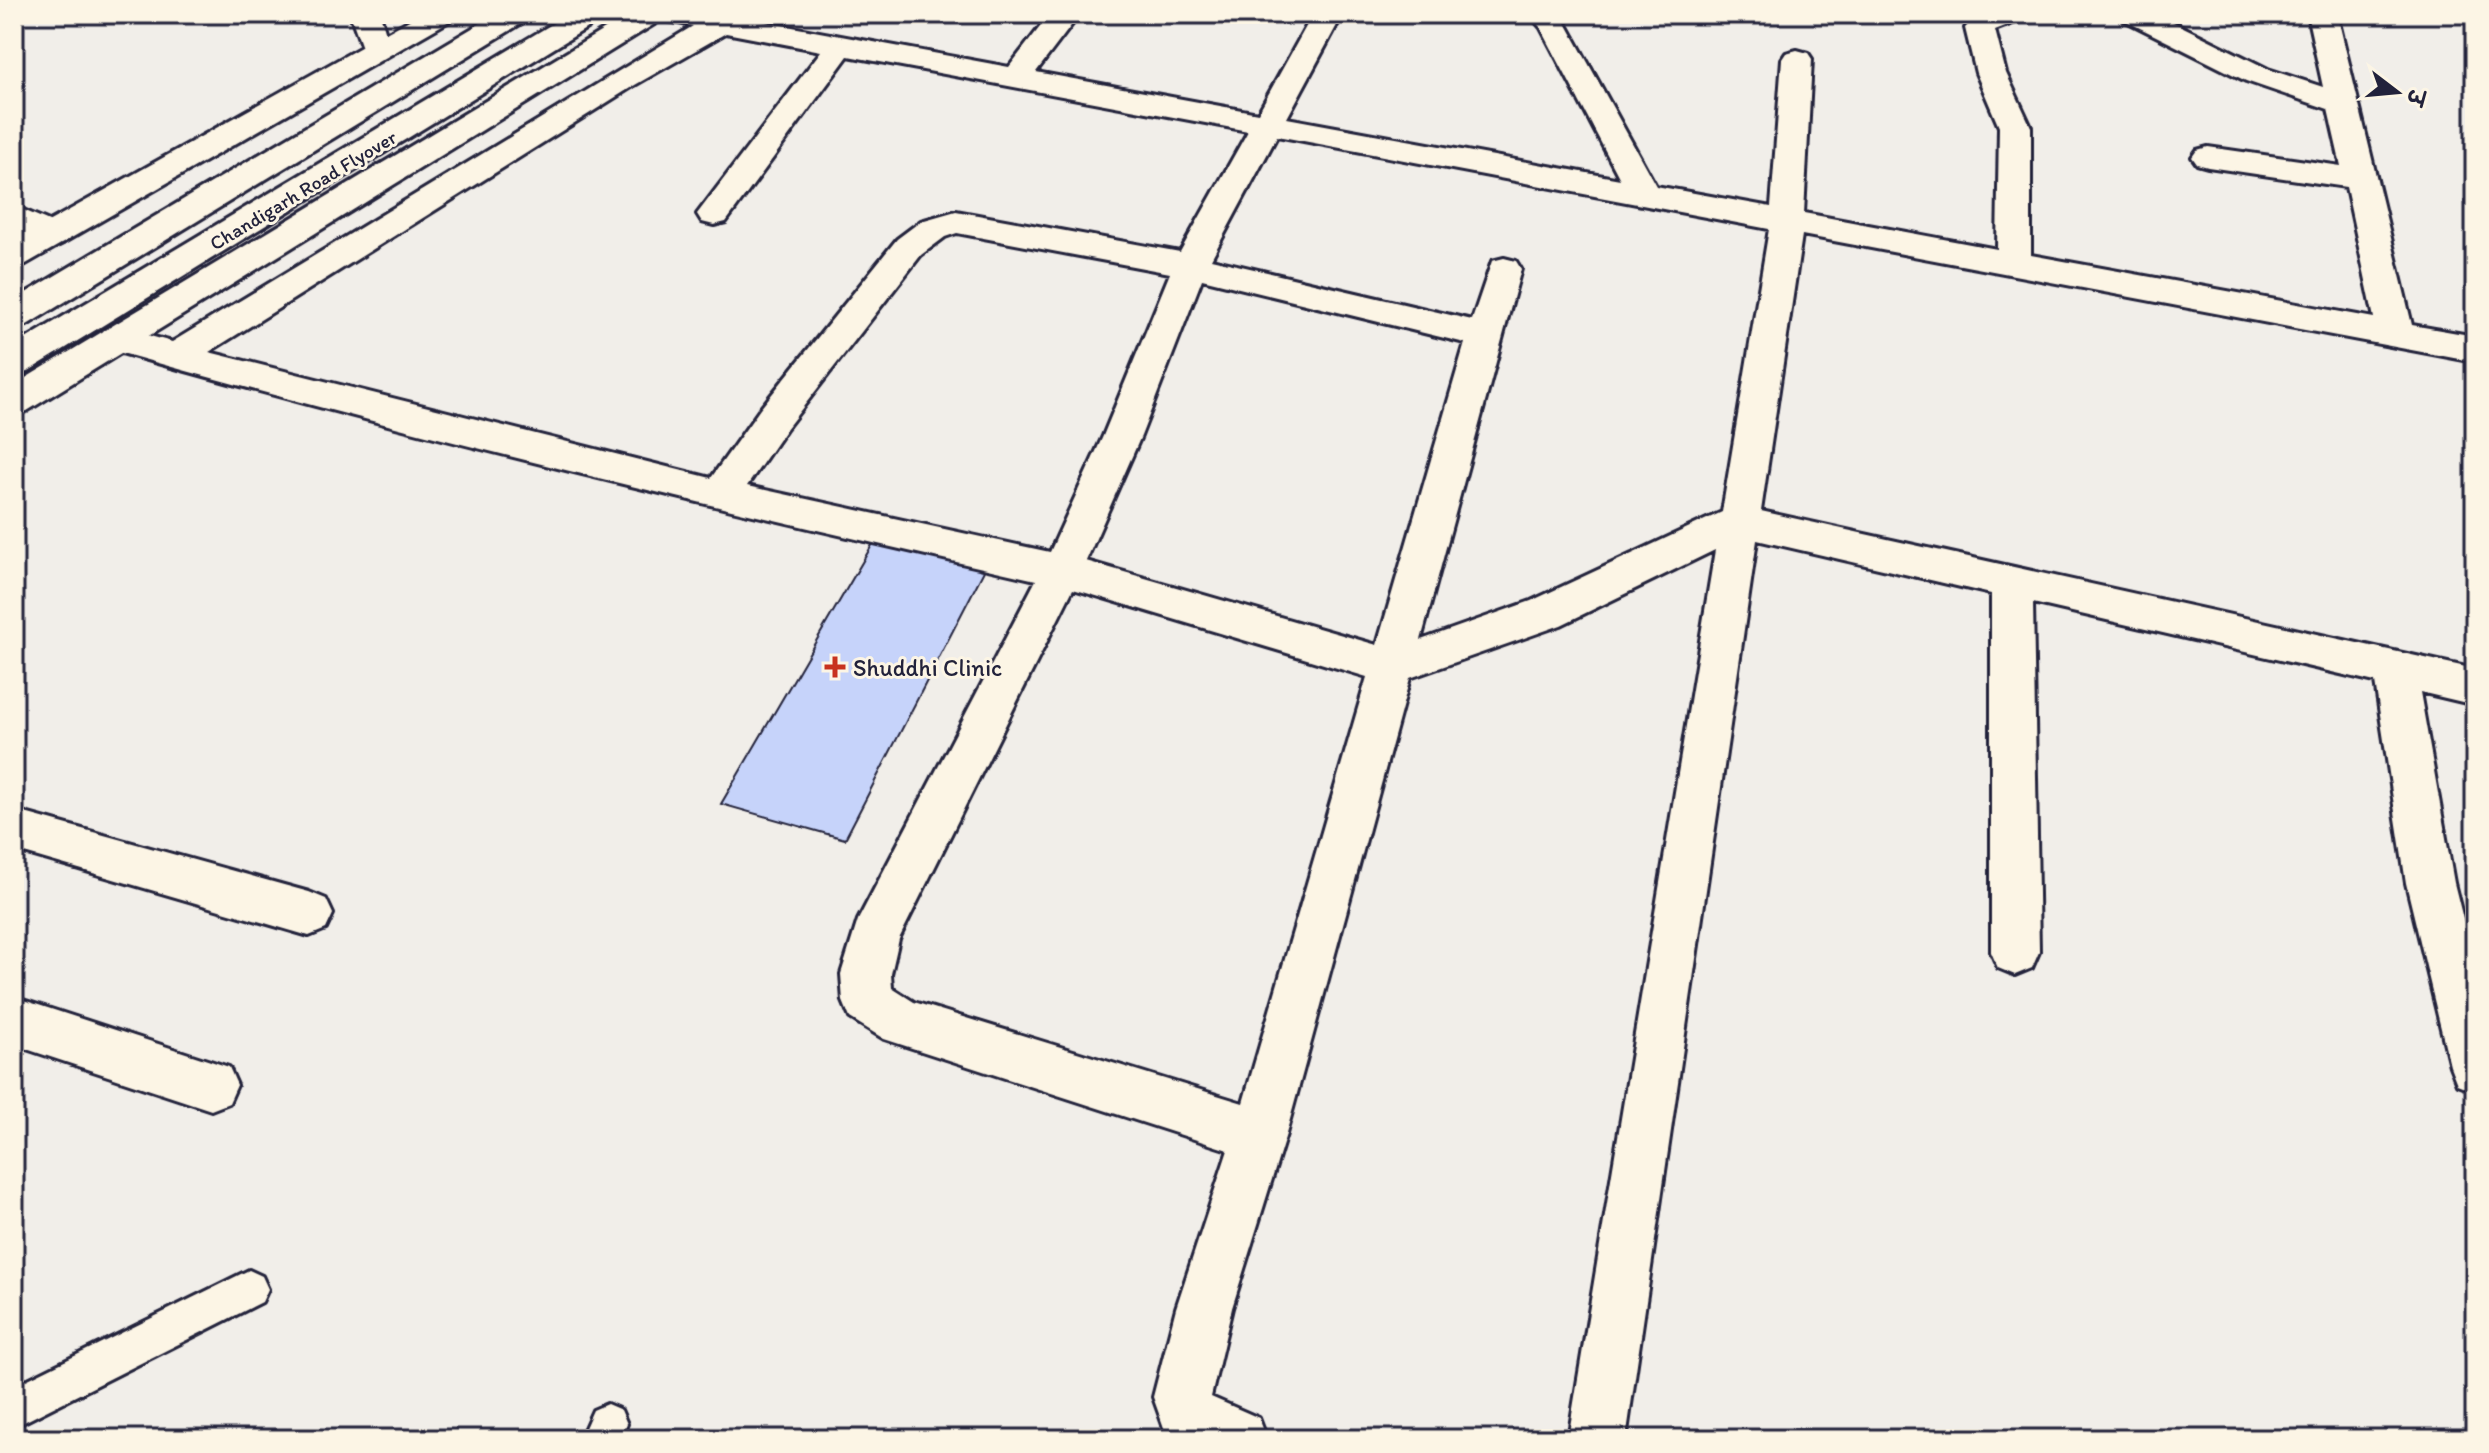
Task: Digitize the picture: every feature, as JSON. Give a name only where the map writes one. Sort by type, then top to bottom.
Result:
[{"type":"main road","points":[[365,14],[376,50]]},
{"type":"main road","points":[[14,256],[441,14]]},
{"type":"main road","name":"Chandigarh Road Flyover","points":[[14,316],[517,14]]},
{"type":"main road","name":"Chandigarh Road Flyover","points":[[14,363],[590,14]]},
{"type":"main road","points":[[14,402],[651,14]]},
{"type":"main road","points":[[674,14],[2475,349]]},
{"type":"main road","points":[[1016,78],[1065,14]]},
{"type":"main road","points":[[1260,1134],[902,1022],[868,1001],[866,974],[875,936],[1062,570],[1122,436],[1190,265],[1328,14]]},
{"type":"main road","points":[[1544,14],[1554,24],[1644,194]]},
{"type":"main road","points":[[2011,14],[1987,21],[1980,28],[1991,73],[2015,127],[2014,263]]},
{"type":"main road","points":[[2134,14],[2257,75],[2342,103]]},
{"type":"main road","points":[[2322,14],[2396,334]]},
{"type":"main road","points":[[178,355],[651,62],[721,23]]},
{"type":"main road","points":[[714,214],[841,45]]},
{"type":"main road","points":[[1597,1439],[1787,220],[1797,59]]},
{"type":"main road","points":[[2208,157],[2360,179]]},
{"type":"main road","points":[[14,217],[51,235]]},
{"type":"main road","points":[[720,495],[773,419],[909,247],[933,229],[956,222],[1190,265],[1486,336]]},
{"type":"main road","points":[[1238,1439],[1189,1420],[1182,1397],[1204,1308],[1260,1134],[1504,269]]},
{"type":"main road","points":[[117,339],[304,391],[720,495],[1062,570],[1392,667],[1546,613],[1740,521],[2475,687]]},
{"type":"main road","points":[[2012,583],[2015,952]]},
{"type":"main road","points":[[2394,669],[2430,883],[2475,1066]]},
{"type":"main road","points":[[14,830],[309,914]]},
{"type":"main road","points":[[14,1021],[211,1085]]},
{"type":"lane","points":[[14,1407],[249,1289]]},
{"type":"building","points":[[878,535],[989,561],[845,839],[721,804]]},
{"type":"place","name":"Shuddhi Clinic","points":[[835,667]]}]
